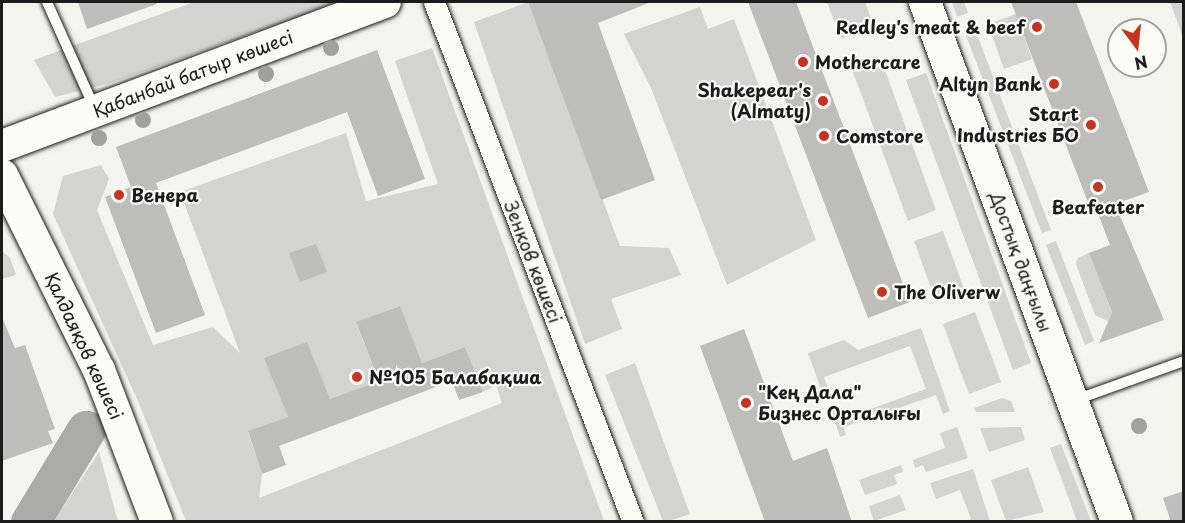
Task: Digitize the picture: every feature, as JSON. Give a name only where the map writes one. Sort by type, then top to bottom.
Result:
[{"type":"street","name":"Қабанбай батыр көшесі","points":[[2,146],[386,2]]},
{"type":"street","name":"Зенков көшесі","points":[[435,2],[633,522]]},
{"type":"street","name":"Достық даңғылы","points":[[925,2],[1117,522]]},
{"type":"street","name":"Қалдаяқов көшесі","points":[[2,175],[99,370],[157,522]]},
{"type":"lane","points":[[47,2],[95,110]]},
{"type":"lane","points":[[1072,401],[1184,361]]},
{"type":"shaded area","points":[[194,2],[340,2],[111,83],[55,97],[34,60]]},
{"type":"shaded area","points":[[528,2],[620,246],[669,248],[681,275],[611,299],[622,329],[585,344],[474,22]]},
{"type":"shaded area","points":[[827,2],[865,2],[874,26],[841,39]]},
{"type":"shaded area","points":[[952,2],[964,2],[968,13],[957,17]]},
{"type":"shaded area","points":[[1049,2],[1077,2],[1019,23],[1032,59],[1004,69],[988,24]]},
{"type":"shaded area","points":[[1170,2],[1183,2],[1183,37]]},
{"type":"shaded area","points":[[700,7],[708,29],[734,19],[816,240],[727,285],[651,88],[624,34]]},
{"type":"shaded area","points":[[975,29],[1051,230],[1042,233],[965,33]]},
{"type":"shaded area","points":[[432,48],[604,521],[186,521],[137,399],[53,214],[63,176],[101,165],[109,179],[97,210],[153,345],[213,327],[240,353],[180,192],[346,133],[366,201],[438,184],[395,61]],"holes":[[[399,306],[422,363],[465,347],[483,392],[496,385],[502,403],[259,498],[262,474],[248,432],[288,417],[265,358],[330,399],[379,381],[356,323]]]},
{"type":"shaded area","points":[[882,62],[936,210],[908,221],[853,72]]},
{"type":"shaded area","points":[[926,73],[1031,363],[1013,370],[906,80]]},
{"type":"shaded area","points":[[943,231],[964,289],[935,299],[914,241]]},
{"type":"shaded area","points":[[1056,241],[1094,341],[1085,345],[1046,245]]},
{"type":"shaded area","points":[[2,251],[10,258],[16,275],[2,279]]},
{"type":"shaded area","points":[[1089,253],[1112,312],[1108,321],[1095,315],[1076,264],[1078,258]]},
{"type":"shaded area","points":[[975,312],[1001,382],[969,394],[943,324]]},
{"type":"shaded area","points":[[921,328],[950,411],[943,414],[936,395],[844,427],[846,435],[840,437],[831,409],[835,407],[840,420],[926,389],[910,346],[824,377],[830,394],[824,397],[808,353],[844,340],[858,350]]},
{"type":"shaded area","points":[[635,363],[690,514],[669,521],[663,521],[605,375]]},
{"type":"shaded area","points":[[1002,398],[1011,401],[1015,412],[976,412],[974,408]]},
{"type":"shaded area","points":[[957,427],[968,458],[926,472],[923,465],[915,468],[913,460],[945,448],[940,433]]},
{"type":"shaded area","points":[[1021,427],[1025,440],[989,452],[980,428]]},
{"type":"shaded area","points":[[1061,444],[1091,521],[1077,521],[1050,448]]},
{"type":"shaded area","points":[[99,452],[118,521],[54,521]]},
{"type":"shaded area","points":[[901,465],[903,472],[894,475],[897,484],[865,495],[859,480]]},
{"type":"shaded area","points":[[1028,467],[1044,512],[1006,521],[991,480]]},
{"type":"shaded area","points":[[973,469],[990,521],[967,521],[971,519],[960,490],[936,499],[930,483]]},
{"type":"shaded area","points":[[900,495],[906,510],[874,521],[869,506]]},
{"type":"building","points":[[78,2],[156,2],[157,4],[87,29]]},
{"type":"building","points":[[528,2],[651,2],[598,23],[655,180],[601,200]]},
{"type":"building","points":[[748,2],[796,2],[910,302],[868,318]]},
{"type":"building","name":"Start Industries БО","points":[[1011,2],[1076,2],[1149,192],[1115,204],[1164,320],[1099,343],[1112,312],[1089,253],[1110,245],[1097,211],[1092,213]]},
{"type":"building","points":[[377,50],[425,179],[378,196],[347,112],[156,183],[205,315],[156,333],[105,197],[131,187],[116,147]]},
{"type":"building","points":[[316,244],[327,272],[300,282],[289,253]]},
{"type":"building","points":[[400,306],[422,363],[465,347],[483,392],[459,400],[452,381],[279,446],[286,465],[262,474],[248,431],[288,417],[264,358],[307,342],[330,399],[379,381],[356,322]]},
{"type":"building","points":[[2,317],[15,348],[25,345],[55,429],[48,431],[53,443],[2,461]]},
{"type":"building","name":"\"Кең Дала\" Бизнес Орталығы","points":[[744,329],[793,461],[827,448],[852,522],[765,522],[700,346]]},
{"type":"building","points":[[1184,491],[1184,522],[1171,522],[1163,498]]},
{"type":"waterway","points":[[30,522],[86,430]]},
{"type":"place","name":"Redley's meat & beef","points":[[1037,27]]},
{"type":"place","name":"Mothercare","points":[[803,62]]},
{"type":"place","name":"Altyn Bank","points":[[1054,84]]},
{"type":"place","name":"Shakepear's (Almaty)","points":[[823,101]]},
{"type":"place","name":"Start Industries БО","points":[[1091,125]]},
{"type":"place","name":"Comstore","points":[[824,136]]},
{"type":"place","name":"Beafeater","points":[[1098,187]]},
{"type":"place","name":"Венера","points":[[119,195]]},
{"type":"place","name":"The Oliverw","points":[[882,292]]},
{"type":"place","name":"№105 Балабақша","points":[[357,377]]},
{"type":"place","name":"\"Кең Дала\" Бизнес Орталығы","points":[[746,403]]}]
